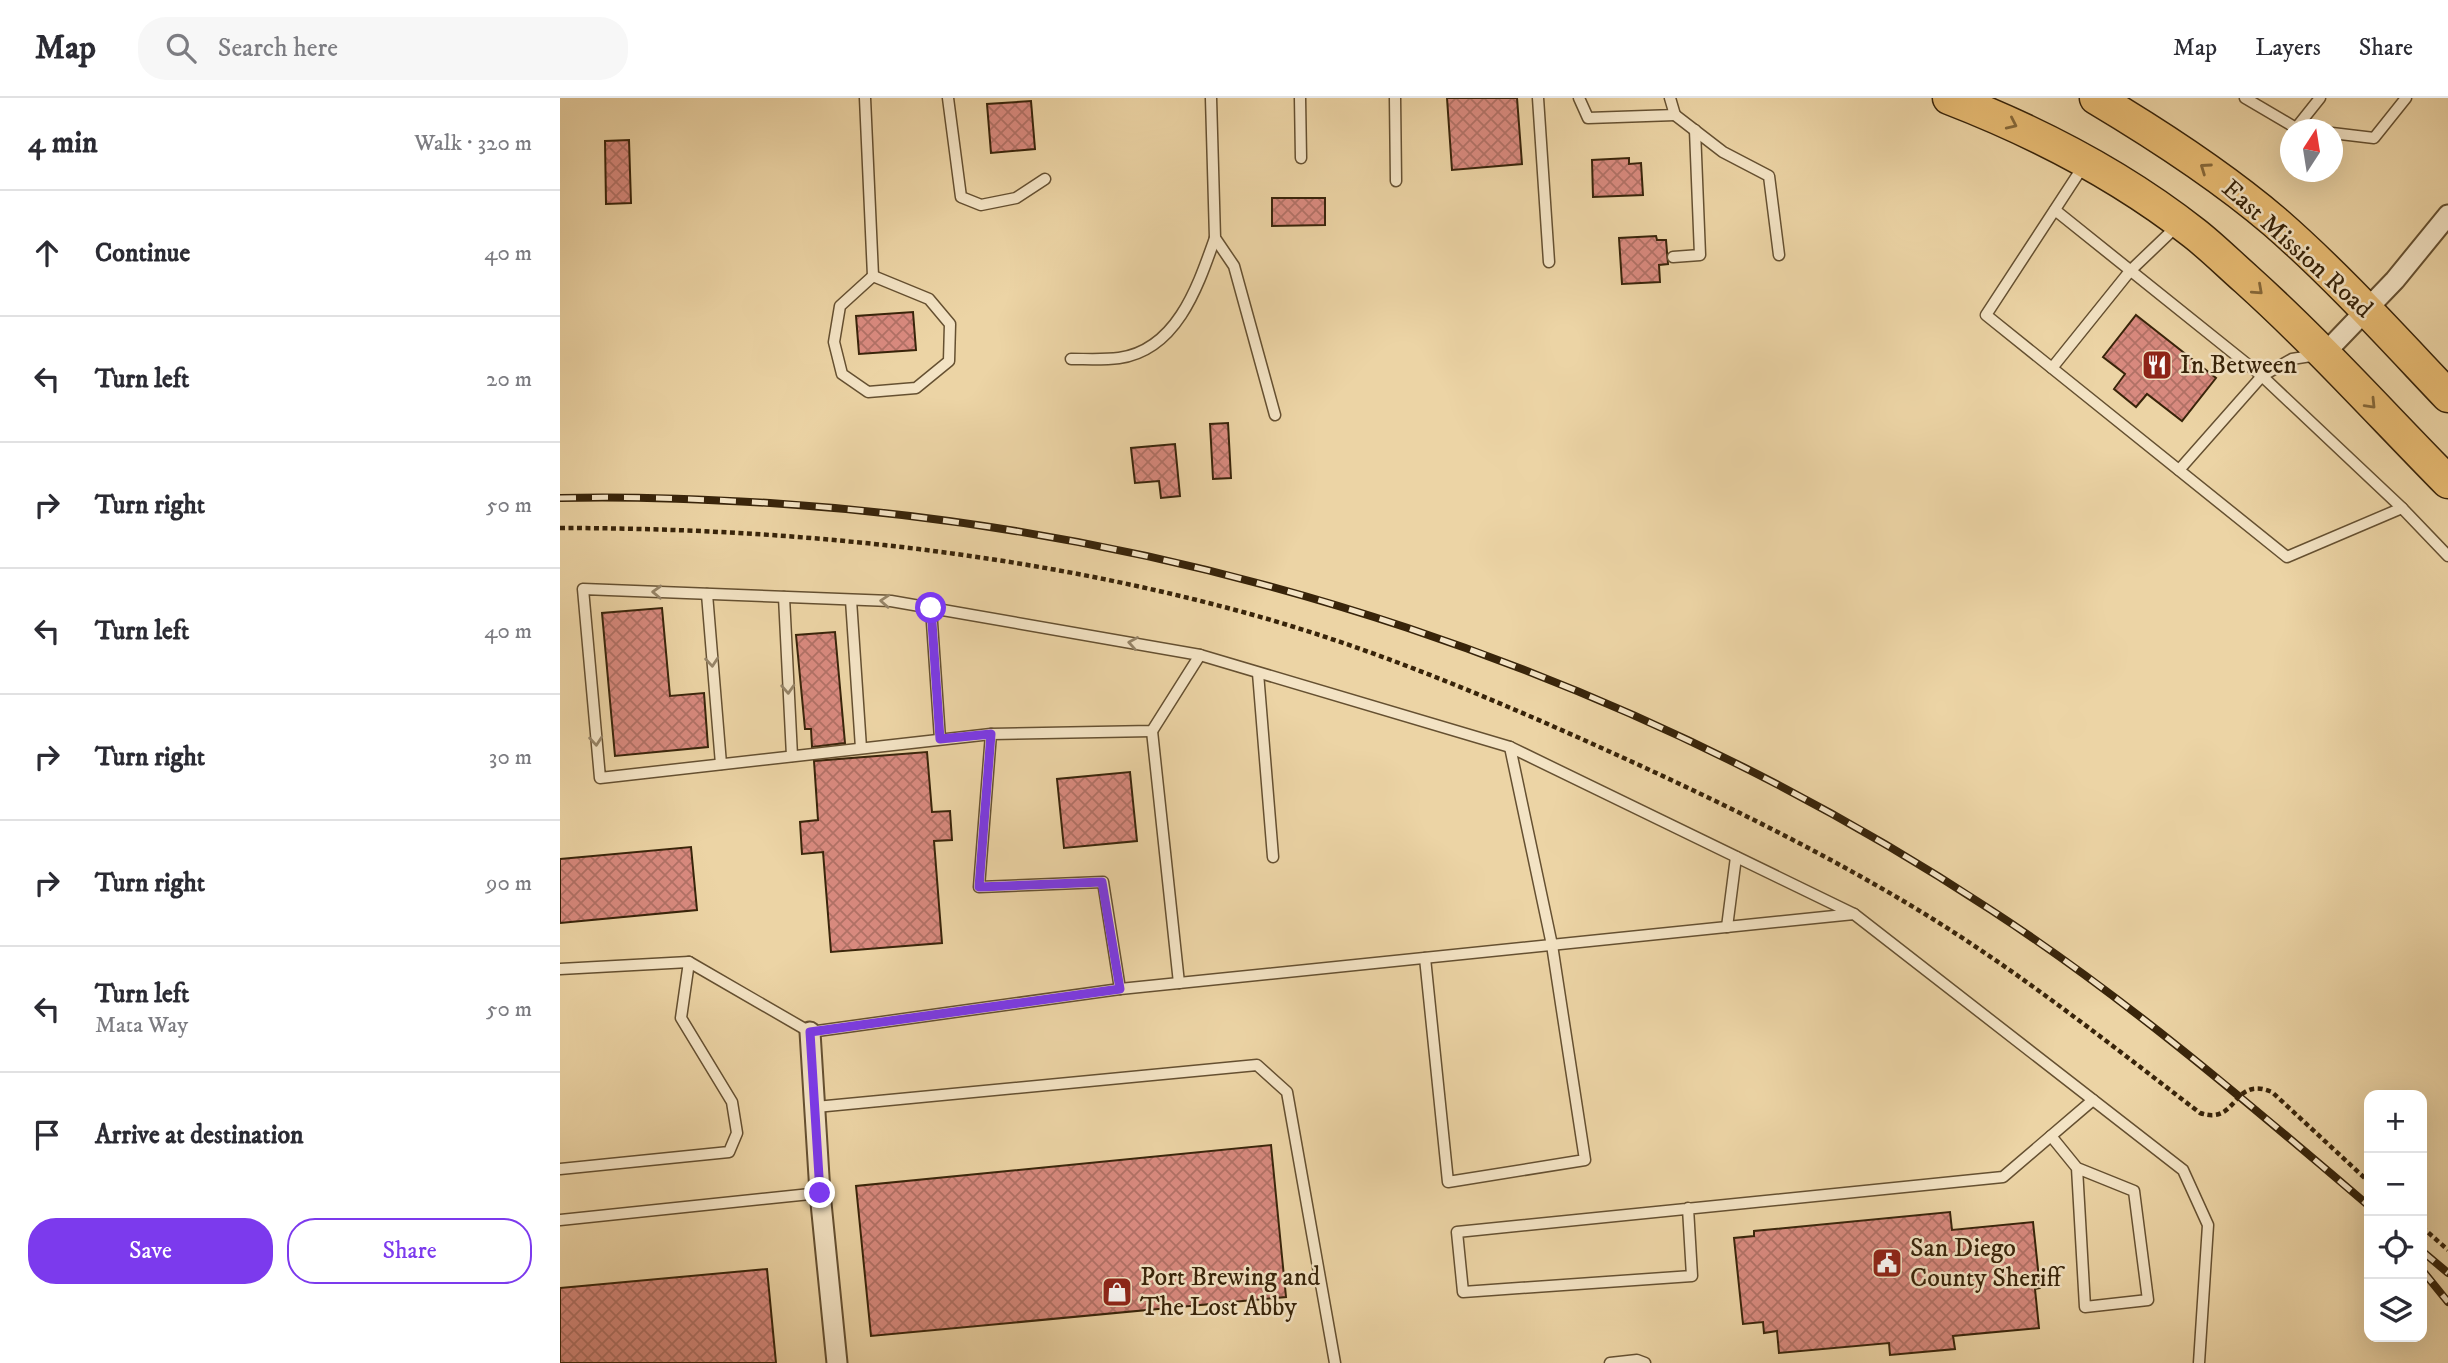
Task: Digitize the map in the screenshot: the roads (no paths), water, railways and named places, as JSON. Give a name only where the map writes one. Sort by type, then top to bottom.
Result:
[{"type":"main road","points":[[1949,98],[2010,123],[2086,161],[2154,203],[2180,223],[2285,315],[2448,482]]},
{"type":"main road","name":"East Mission Road","points":[[2095,98],[2137,122],[2221,180],[2275,223],[2366,311],[2448,396]]},
{"type":"street","points":[[2324,354],[2366,311],[2448,215]]},
{"type":"street","points":[[810,1032],[820,1193],[837,1363]]},
{"type":"lane","points":[[865,98],[873,276]]},
{"type":"lane","points":[[948,98],[961,197],[981,205],[1016,198],[1045,178]]},
{"type":"lane","points":[[1071,359],[1122,358],[1158,343],[1177,323],[1195,289],[1214,238],[1211,98]]},
{"type":"lane","points":[[1300,98],[1301,158]]},
{"type":"lane","points":[[1395,98],[1396,181]]},
{"type":"lane","points":[[1538,98],[1549,262]]},
{"type":"lane","points":[[1579,98],[1588,118],[1675,115]]},
{"type":"lane","points":[[1670,98],[1675,115],[1723,152],[1769,176],[1779,255]]},
{"type":"lane","points":[[2245,98],[2283,119]]},
{"type":"lane","points":[[2307,119],[2320,98]]},
{"type":"lane","points":[[2343,134],[2374,138],[2406,98]]},
{"type":"lane","points":[[1673,257],[1700,256],[1695,130]]},
{"type":"lane","points":[[2086,161],[1986,315],[2287,557],[2402,508]]},
{"type":"lane","points":[[2054,210],[2262,376],[2402,508],[2448,556]]},
{"type":"lane","points":[[2052,368],[2130,271],[2180,223]]},
{"type":"lane","points":[[1214,238],[1234,266],[1275,415]]},
{"type":"lane","points":[[873,276],[929,299],[950,324],[949,361],[916,388],[868,392],[842,374],[834,342],[840,306],[873,276]]},
{"type":"lane","points":[[2179,470],[2262,376],[2292,359],[2324,354]]},
{"type":"lane","points":[[1152,732],[991,734],[600,778],[583,589],[891,601],[1200,655],[1510,747],[1854,914],[2183,1170],[2208,1226],[2199,1363]]},
{"type":"lane","points":[[707,594],[721,764]]},
{"type":"lane","points":[[784,597],[792,756]]},
{"type":"lane","points":[[851,600],[861,748]]},
{"type":"lane","points":[[931,608],[940,739]]},
{"type":"lane","points":[[1179,983],[1152,732],[1200,655]]},
{"type":"lane","points":[[1258,673],[1273,858]]},
{"type":"lane","points":[[991,734],[979,887],[1102,882],[1120,989]]},
{"type":"lane","points":[[1425,958],[1448,1182],[1584,1160],[1552,945],[1510,747]]},
{"type":"lane","points":[[1727,927],[1736,857]]},
{"type":"lane","points":[[560,969],[690,962],[810,1032],[1120,989],[1854,914]]},
{"type":"lane","points":[[560,1168],[729,1152],[737,1133],[732,1102],[681,1018],[690,962]]},
{"type":"lane","points":[[816,1107],[1257,1065],[1287,1092],[1335,1363]]},
{"type":"lane","points":[[1688,1208],[1692,1276],[1463,1292],[1457,1232],[1688,1208],[2003,1177],[2093,1100]]},
{"type":"lane","points":[[2051,1136],[2077,1168],[2134,1191],[2148,1300],[2085,1307],[2077,1168]]},
{"type":"lane","points":[[560,1220],[820,1193]]},
{"type":"lane","points":[[1610,1363],[1637,1360],[1645,1363]]},
{"type":"railway","points":[[560,498],[665,498],[770,503],[932,519],[1093,545],[1251,581],[1407,628],[1560,684],[1708,750],[1852,825],[1991,910],[2138,1015],[2364,1202]]},
{"type":"railway","points":[[2427,1255],[2448,1273]]},
{"type":"railway","points":[[2427,1276],[2448,1302]]},
{"type":"place","name":"In Between","points":[[2157,365]]},
{"type":"place","name":"San Diego County Sheriff","points":[[1887,1263]]},
{"type":"place","name":"Port Brewing and The Lost Abby","points":[[1117,1292]]}]
